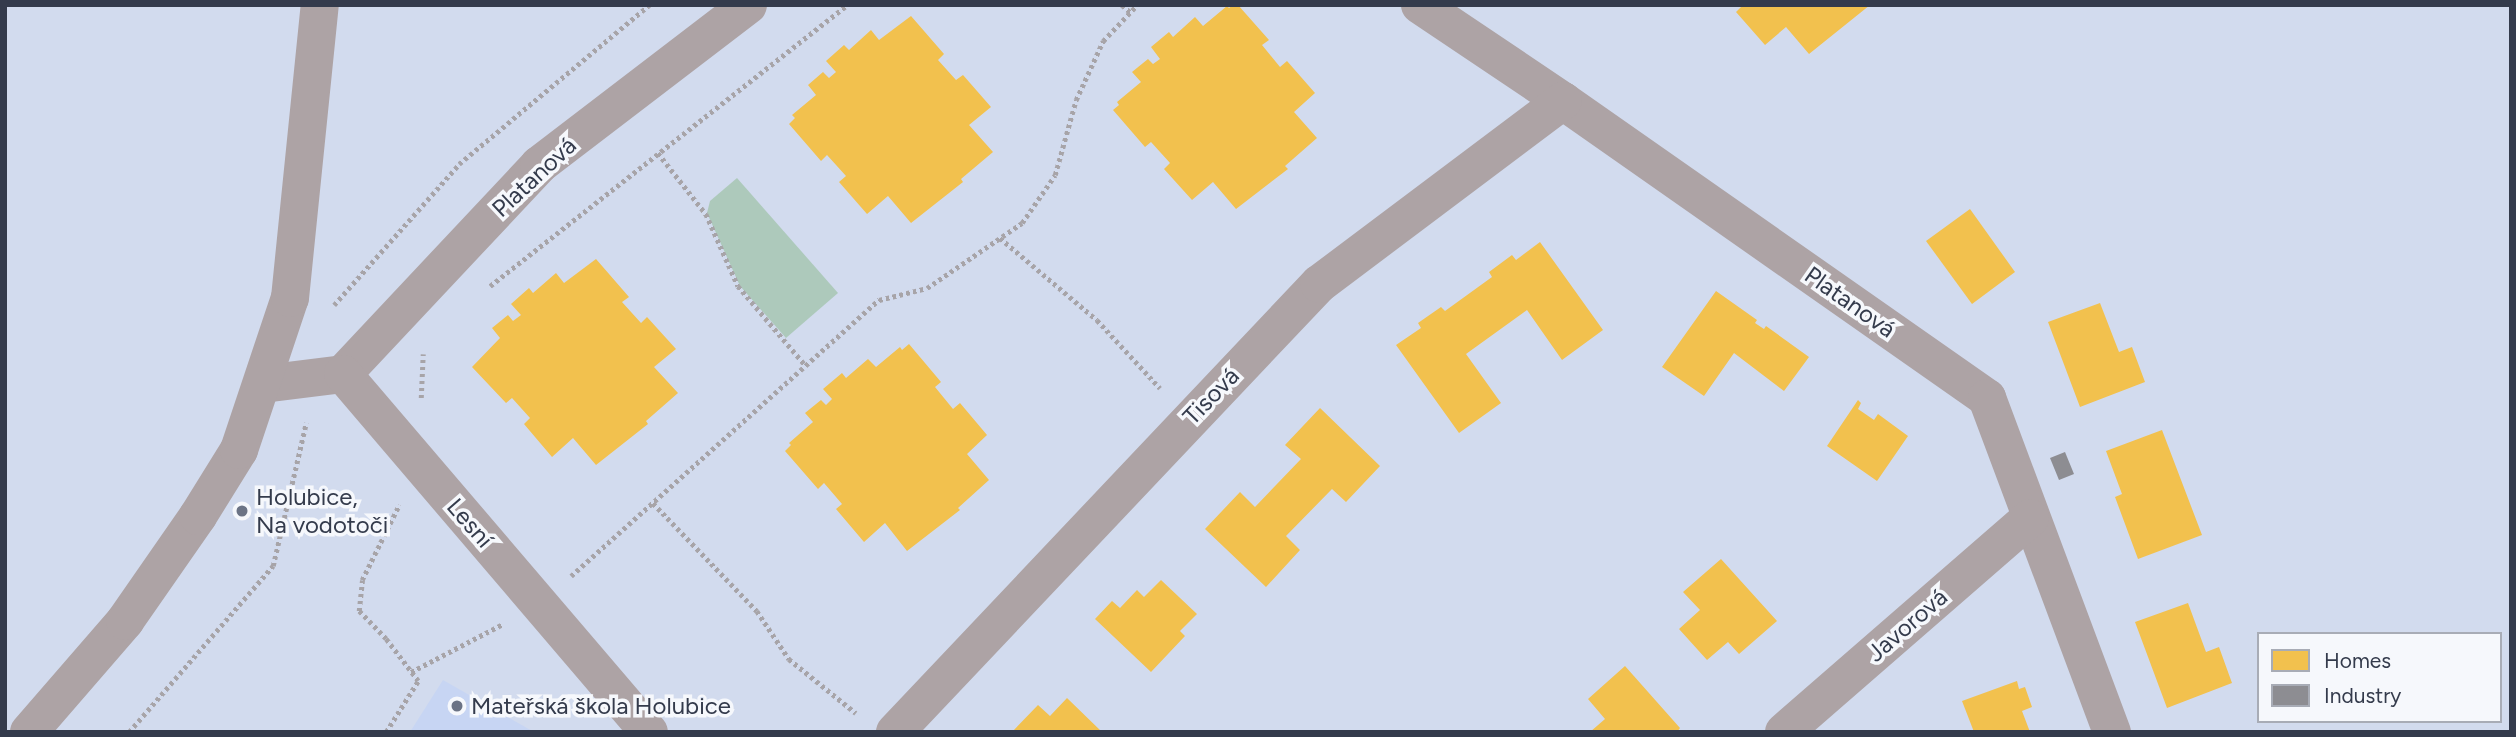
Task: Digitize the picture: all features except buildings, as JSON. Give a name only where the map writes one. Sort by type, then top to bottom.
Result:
[{"type":"street","points":[[29,732],[125,621],[198,516],[239,450],[290,298],[320,5]]},
{"type":"street","name":"Platanová","points":[[330,376],[539,165],[748,5]]},
{"type":"street","name":"Platanová","points":[[1420,5],[1458,16],[1563,101],[1987,398],[2029,518],[2112,732]]},
{"type":"street","name":"Tisová","points":[[895,732],[1188,419],[1319,284],[1563,101]]},
{"type":"street","points":[[263,384],[330,376]]},
{"type":"street","name":"Lesní","points":[[330,376],[393,433],[649,732]]},
{"type":"street","name":"Javorová","points":[[1784,732],[2029,518]]},
{"type":"path","points":[[326,314],[459,164],[649,5]]},
{"type":"path","points":[[488,288],[847,5]]},
{"type":"path","points":[[1122,5],[1130,12]]},
{"type":"path","points":[[411,672],[540,604],[879,300],[927,288],[1022,223],[1055,175],[1076,100],[1103,41],[1137,5]]},
{"type":"path","points":[[658,153],[706,214],[738,286],[806,366]]},
{"type":"path","points":[[1000,238],[1097,320],[1188,419]]},
{"type":"path","points":[[393,433],[421,403],[423,351]]},
{"type":"path","points":[[129,732],[272,566],[330,376]]},
{"type":"path","points":[[386,732],[418,681],[386,639],[359,611],[362,579],[419,464]]},
{"type":"path","points":[[653,503],[757,611],[789,659],[859,716]]},
{"type":"shaded area","name":"Mateřská škola Holubice","points":[[443,680],[534,732],[410,732]]},
{"type":"green space","points":[[737,178],[838,293],[786,338],[740,286],[707,213],[710,201]]},
{"type":"place","name":"Holubice, Na vodotoči","points":[[242,511]]},
{"type":"place","name":"Mateřská škola Holubice","points":[[457,706]]}]
